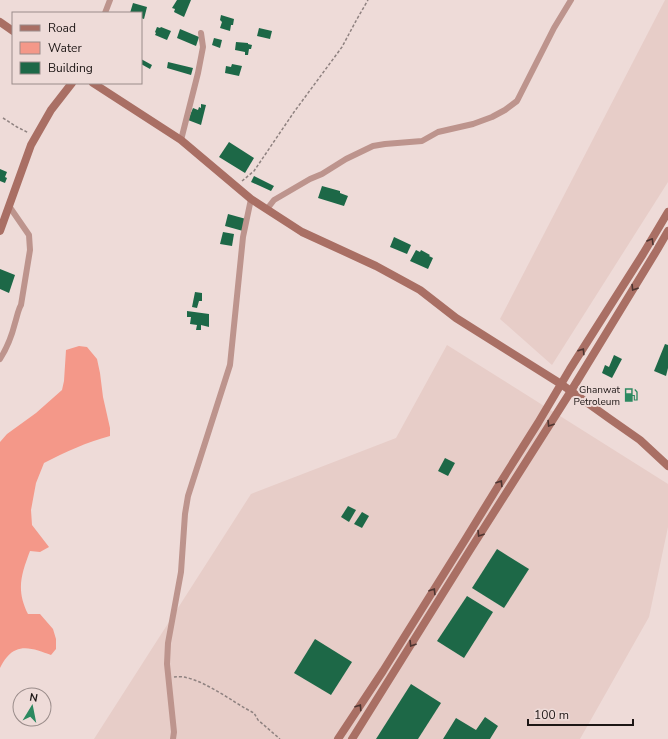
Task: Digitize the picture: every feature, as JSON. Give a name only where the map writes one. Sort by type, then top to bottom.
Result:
[{"type":"street","points":[[105,12],[110,0]]},
{"type":"street","points":[[267,209],[274,200],[346,159],[373,146],[422,140],[438,132],[473,124],[492,117],[505,110],[517,101],[554,28],[571,0]]},
{"type":"street","points":[[0,22],[12,29]]},
{"type":"street","points":[[181,140],[203,47],[201,33]]},
{"type":"street","points":[[0,231],[31,144],[52,110],[71,84]]},
{"type":"street","points":[[95,84],[181,140],[251,199],[302,232],[376,266],[420,290],[456,318],[561,384],[640,440],[668,466]]},
{"type":"street","points":[[173,739],[174,732],[169,679],[168,643],[181,572],[185,514],[188,496],[230,365],[243,237],[251,199]]},
{"type":"street","points":[[0,359],[9,342],[18,309],[21,305],[30,250],[29,235],[9,206]]},
{"type":"street","points":[[338,739],[383,671],[668,212]]},
{"type":"street","points":[[352,739],[570,391],[668,231]]},
{"type":"path","points":[[238,187],[243,180],[254,171],[294,112],[342,47],[368,0]]},
{"type":"path","points":[[3,118],[36,136]]},
{"type":"path","points":[[169,679],[176,677],[190,679],[206,685],[254,713],[258,720],[280,739]]},
{"type":"shaded area","points":[[665,0],[668,0],[668,182],[552,365],[500,319]]},
{"type":"shaded area","points":[[447,345],[668,484],[668,527],[649,617],[580,739],[94,739],[251,494],[396,438]]},
{"type":"water","points":[[79,346],[87,347],[97,359],[110,428],[110,436],[93,441],[44,463],[36,483],[31,510],[32,525],[49,547],[40,552],[30,551],[22,575],[21,590],[24,605],[28,614],[40,614],[53,629],[56,639],[56,649],[51,655],[28,648],[17,650],[12,652],[7,657],[0,668],[0,442],[7,434],[36,413],[62,390],[66,350]]},
{"type":"building","points":[[177,0],[191,0],[184,17],[174,12],[175,9],[172,8]]},
{"type":"building","points":[[133,3],[147,7],[144,19],[142,18],[142,12],[130,12]]},
{"type":"building","points":[[221,15],[234,19],[230,31],[220,28],[222,22],[220,20]]},
{"type":"building","points":[[157,27],[171,31],[167,40],[155,35]]},
{"type":"building","points":[[259,28],[272,31],[270,39],[257,36]]},
{"type":"building","points":[[180,29],[199,37],[196,46],[177,38]]},
{"type":"building","points":[[214,38],[222,40],[220,48],[212,45]]},
{"type":"building","points":[[236,42],[248,43],[252,45],[251,49],[249,49],[248,55],[245,55],[245,52],[235,50]]},
{"type":"building","points":[[142,60],[152,65],[150,69],[142,65]]},
{"type":"building","points":[[168,62],[193,68],[191,75],[167,68]]},
{"type":"building","points":[[232,64],[242,66],[239,76],[225,73],[226,66],[231,67]]},
{"type":"building","points":[[201,104],[206,105],[201,125],[188,120],[193,108],[198,110],[199,107],[201,108]]},
{"type":"building","points":[[229,142],[254,158],[245,173],[219,157]]},
{"type":"building","points":[[0,169],[7,172],[5,183],[0,181]]},
{"type":"building","points":[[254,176],[274,186],[271,191],[251,182]]},
{"type":"building","points":[[322,186],[340,191],[340,193],[348,196],[344,206],[318,198]]},
{"type":"building","points":[[228,214],[246,219],[243,231],[225,226]]},
{"type":"building","points":[[223,232],[234,234],[232,246],[220,244]]},
{"type":"building","points":[[394,237],[411,245],[407,254],[390,247]]},
{"type":"building","points":[[416,250],[420,252],[421,250],[433,258],[428,269],[410,261]]},
{"type":"building","points":[[0,269],[15,275],[9,293],[0,289]]},
{"type":"building","points":[[195,292],[202,293],[202,301],[199,301],[197,308],[192,307]]},
{"type":"building","points":[[187,311],[209,314],[209,327],[201,325],[201,330],[196,330],[197,325],[190,324],[191,317],[187,317]]},
{"type":"building","points":[[665,344],[668,345],[668,368],[666,376],[654,371]]},
{"type":"building","points":[[614,355],[622,359],[612,378],[602,373],[605,365],[609,367]]},
{"type":"building","points":[[445,458],[455,463],[448,476],[438,471]]},
{"type":"building","points":[[348,506],[356,510],[349,522],[341,517]]},
{"type":"building","points":[[362,512],[369,516],[362,528],[354,524]]},
{"type":"building","points":[[497,549],[529,569],[504,608],[472,588]]},
{"type":"building","points":[[467,596],[493,612],[464,658],[437,641]]},
{"type":"building","points":[[315,639],[352,662],[331,695],[294,673]]},
{"type":"building","points":[[411,684],[441,703],[418,739],[376,739]]},
{"type":"building","points":[[485,717],[498,726],[490,739],[443,739],[456,718],[476,730]]},
{"type":"place","name":"Ghanwat Petroleum","points":[[631,395]]}]
